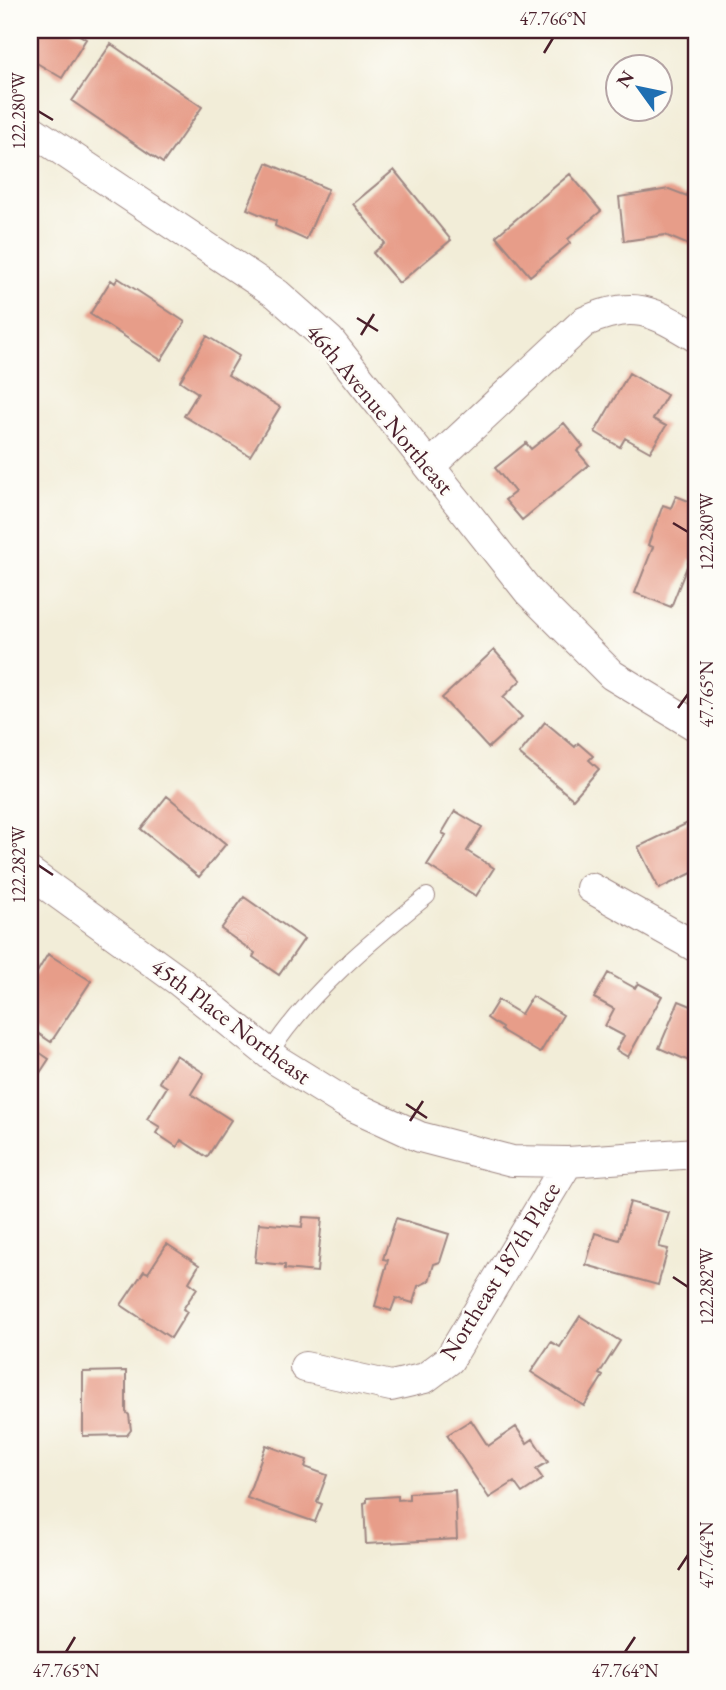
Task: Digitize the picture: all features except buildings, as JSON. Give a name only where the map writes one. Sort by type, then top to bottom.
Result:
[{"type":"street","name":"46th Avenue Northeast","points":[[30,129],[277,294],[330,341],[529,592],[612,675],[696,726]]},
{"type":"street","points":[[430,466],[584,321],[608,310],[637,309],[667,319],[696,337]]},
{"type":"street","name":"45th Place Northeast","points":[[30,873],[180,981],[269,1054],[344,1102],[420,1137],[512,1161],[568,1162],[696,1153]]},
{"type":"street","points":[[591,888],[696,947]]},
{"type":"street","name":"Northeast 187th Place","points":[[305,1367],[391,1386],[425,1378],[449,1360],[568,1162]]},
{"type":"lane","points":[[269,1054],[287,1026],[317,995],[379,934],[427,896]]}]
